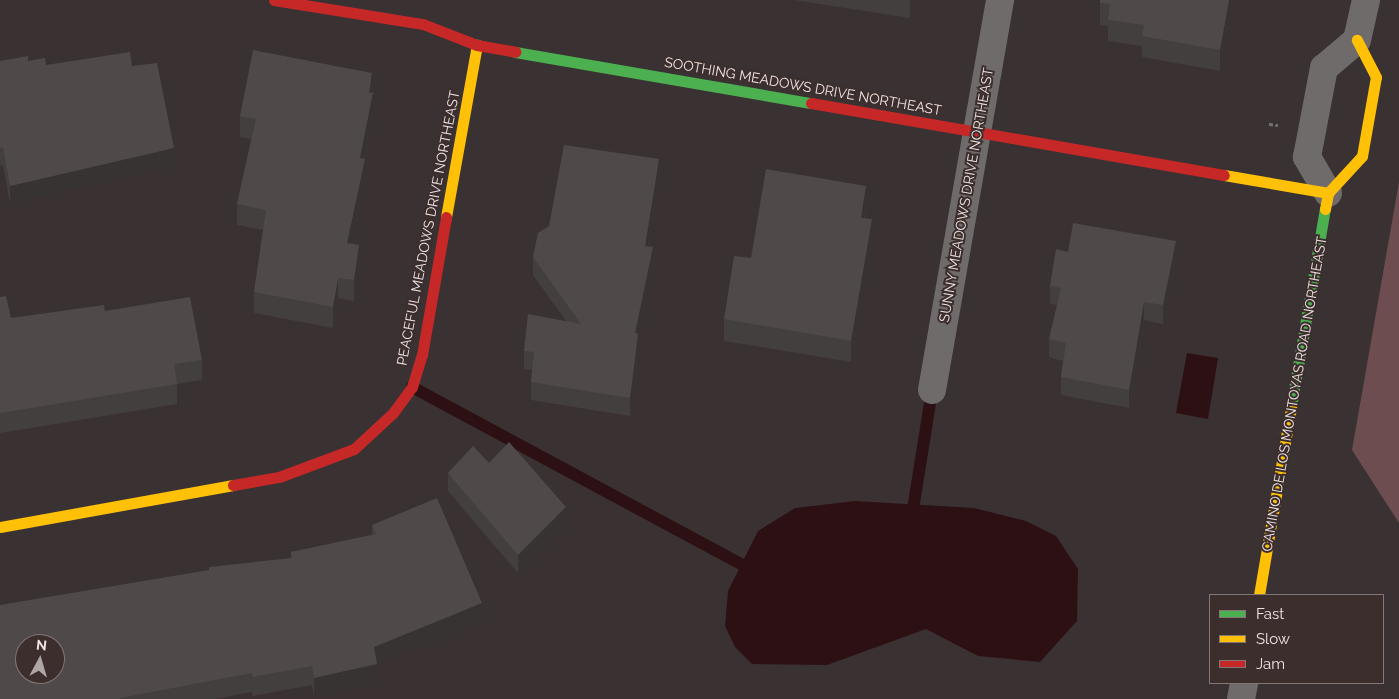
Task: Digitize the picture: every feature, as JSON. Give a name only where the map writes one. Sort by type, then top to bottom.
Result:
[{"type":"street","name":"SOOTHING MEADOWS DRIVE NORTHEAST","points":[[274,0],[423,24],[477,45],[1328,193]]},
{"type":"street","name":"SUNNY MEADOWS DRIVE NORTHEAST","points":[[932,390],[1000,0]]},
{"type":"street","points":[[1357,40],[1376,76],[1362,156],[1328,193],[1307,157],[1324,68],[1357,40],[1366,0]]},
{"type":"street","name":"PEACEFUL MEADOWS DRIVE NORTHEAST","points":[[0,527],[279,477],[354,449],[393,413],[412,386],[422,355],[477,45]]},
{"type":"street","name":"CAMINO DE LOS MONTOYAS ROAD NORTHEAST","points":[[1259,594],[1328,193]]},
{"type":"street","points":[[1241,699],[1244,684]]},
{"type":"shaded area","points":[[1399,182],[1399,523],[1352,450]]},
{"type":"shaded area","points":[[1187,353],[1218,358],[1208,419],[1176,413]]},
{"type":"shaded area","points":[[855,501],[974,508],[1026,521],[1056,536],[1078,569],[1077,621],[1040,662],[978,656],[926,629],[827,665],[752,664],[735,647],[725,626],[728,591],[758,531],[795,508]]},
{"type":"building","points":[[1100,0],[1229,0],[1220,50],[1142,36],[1144,25],[1108,20],[1110,4],[1100,3]]},
{"type":"building","points":[[253,50],[372,73],[369,93],[373,92],[360,158],[365,159],[347,243],[359,245],[354,280],[338,278],[333,307],[254,292],[266,210],[237,204],[256,119],[240,116]]},
{"type":"building","points":[[130,52],[132,66],[157,63],[174,148],[10,186],[3,147],[0,148],[0,61],[28,56],[28,61],[45,58],[46,65]]},
{"type":"building","points":[[564,145],[659,159],[645,246],[653,247],[635,333],[638,334],[630,398],[531,382],[534,352],[524,351],[528,314],[581,324],[533,257],[538,233],[549,226]]},
{"type":"building","points":[[766,169],[866,186],[861,218],[872,219],[851,341],[724,319],[734,256],[751,258]]},
{"type":"building","points":[[1073,223],[1176,241],[1163,305],[1144,302],[1129,390],[1061,377],[1066,343],[1049,339],[1061,288],[1050,286],[1056,249],[1068,252]]},
{"type":"building","points":[[6,296],[11,318],[104,305],[105,311],[190,297],[202,360],[174,364],[177,384],[0,413],[0,297]]},
{"type":"building","points":[[509,442],[566,507],[518,555],[448,473],[473,446],[489,463]]},
{"type":"building","points":[[437,498],[482,603],[374,647],[377,664],[314,678],[312,666],[253,677],[252,673],[120,699],[0,699],[0,605],[209,570],[209,567],[292,558],[291,552],[376,534],[372,525]]},
{"type":"waterway","points":[[412,387],[741,564]]},
{"type":"waterway","points":[[914,503],[932,390]]},
{"type":"traffic: fast","points":[[515,52],[811,103]]},
{"type":"traffic: fast","points":[[1291,407],[1325,209]]},
{"type":"traffic: slow","points":[[1325,209],[1328,193],[1362,156],[1376,77],[1357,40]]},
{"type":"traffic: slow","points":[[446,217],[477,45]]},
{"type":"traffic: slow","points":[[1224,175],[1328,193]]},
{"type":"traffic: slow","points":[[1259,594],[1291,407]]},
{"type":"traffic: slow","points":[[0,527],[233,485]]},
{"type":"traffic: jam","points":[[274,0],[423,24],[477,45],[515,52]]},
{"type":"traffic: jam","points":[[811,103],[1224,175]]},
{"type":"traffic: jam","points":[[233,485],[279,477],[354,449],[393,413],[412,387],[422,355],[446,217]]}]
